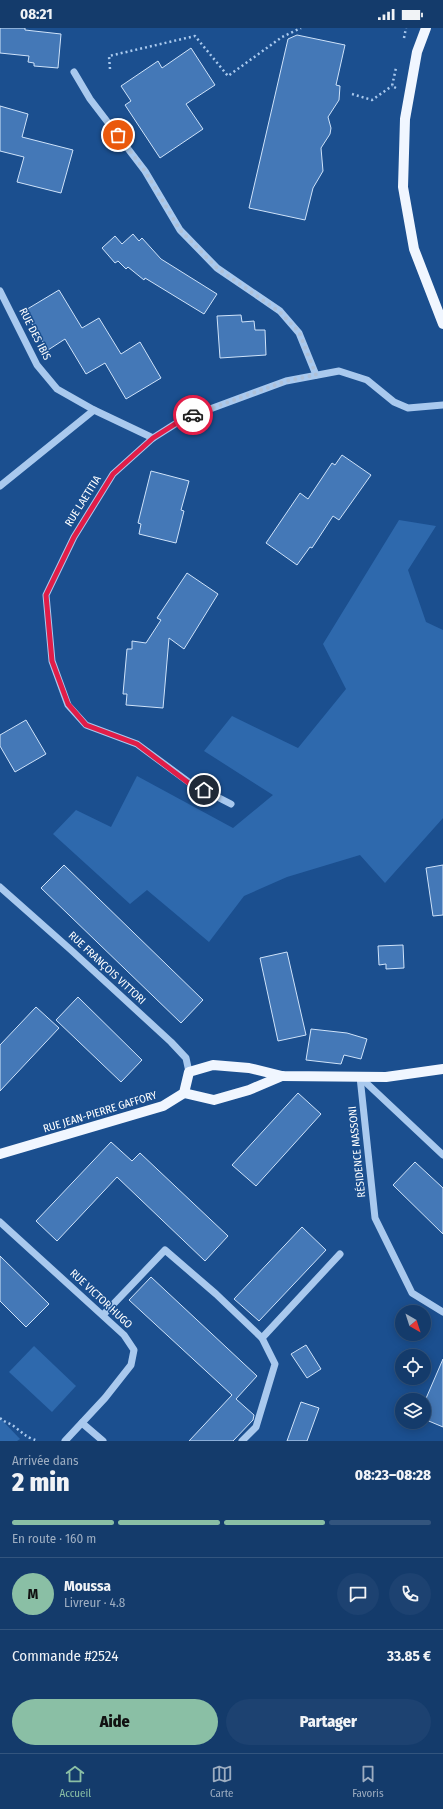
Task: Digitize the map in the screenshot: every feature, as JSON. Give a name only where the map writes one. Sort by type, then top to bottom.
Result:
[{"type":"main road","points":[[426,28],[417,52],[405,119],[403,187],[414,249],[443,324]]},
{"type":"main road","points":[[282,1076],[249,1090],[214,1100],[184,1093],[189,1072],[213,1065],[249,1068],[282,1076],[386,1077],[443,1069]]},
{"type":"main road","name":"RUE JEAN-PIERRE GAFFORY","points":[[0,1154],[163,1106],[184,1093]]},
{"type":"street","points":[[74,72],[90,99],[145,171],[180,230],[217,268],[280,312],[299,332],[316,375]]},
{"type":"street","name":"RUE DES IBIS","points":[[0,290],[37,365],[57,389],[94,410],[153,438]]},
{"type":"street","name":"RUE LAETITIA","points":[[231,804],[190,784],[137,744],[86,725],[68,704],[52,661],[46,595],[74,537],[113,474],[153,438],[183,419],[286,381],[339,371],[367,380],[394,402],[408,408],[443,405]]},
{"type":"street","points":[[0,486],[94,410]]},
{"type":"street","name":"RUE FRANÇOIS VITTORI","points":[[0,887],[77,955],[171,1042],[186,1058],[189,1072]]},
{"type":"street","points":[[360,1077],[443,1155]]},
{"type":"street","name":"RÉSIDENCE MASSONI","points":[[360,1077],[375,1218],[412,1293],[443,1312]]},
{"type":"street","name":"RUE VICTOR HUGO","points":[[0,1222],[124,1335],[134,1350],[131,1365],[106,1398],[65,1441]]},
{"type":"street","points":[[103,1315],[165,1250],[216,1294],[262,1338],[275,1364],[256,1427],[242,1441]]},
{"type":"street","points":[[262,1338],[340,1254]]},
{"type":"street","points":[[82,1423],[103,1441]]},
{"type":"path","points":[[110,69],[109,56],[194,36],[228,76],[282,37],[301,28]]},
{"type":"path","points":[[352,94],[372,100],[392,86]]},
{"type":"path","points":[[0,1418],[4,1422],[16,1428],[25,1436],[38,1441]]},
{"type":"shaded area","points":[[399,520],[436,526],[408,570],[426,622],[443,630],[443,818],[385,883],[360,855],[287,877],[244,896],[209,942],[147,890],[130,904],[53,834],[76,810],[111,827],[137,776],[233,828],[273,795],[204,751],[232,716],[298,748],[346,689],[323,644]]},
{"type":"shaded area","points":[[34,1346],[76,1386],[52,1412],[9,1372]]},
{"type":"shaded area","points":[[0,1418],[20,1439],[17,1441],[0,1441]]},
{"type":"building","points":[[0,28],[25,28],[25,30],[61,34],[58,68],[34,66],[34,63],[28,62],[29,56],[0,53]]},
{"type":"building","points":[[297,35],[345,45],[336,85],[340,86],[339,100],[328,117],[331,128],[330,134],[321,148],[323,171],[313,188],[305,220],[249,208],[288,39]]},
{"type":"building","points":[[191,48],[215,85],[186,104],[203,129],[160,158],[125,105],[131,101],[121,86],[158,61],[162,68]]},
{"type":"building","points":[[0,106],[28,114],[22,137],[73,150],[61,193],[17,182],[24,157],[0,151]]},
{"type":"building","points":[[133,234],[139,241],[142,238],[161,259],[217,294],[204,314],[145,278],[144,280],[128,267],[126,269],[118,261],[115,263],[102,248],[115,236],[122,244]]},
{"type":"building","points":[[59,290],[82,328],[99,318],[121,354],[140,342],[161,378],[126,399],[105,363],[86,374],[65,339],[48,350],[24,311]]},
{"type":"building","points":[[241,315],[242,322],[254,321],[255,330],[265,330],[266,355],[220,358],[217,316]]},
{"type":"building","points":[[342,455],[371,475],[339,520],[333,516],[312,548],[310,547],[297,565],[266,543],[300,493],[308,499],[332,463],[335,465]]},
{"type":"building","points":[[151,471],[189,481],[181,510],[184,511],[176,543],[139,534],[141,524],[138,523]]},
{"type":"building","points":[[187,573],[218,594],[184,649],[169,638],[163,708],[126,705],[127,694],[123,694],[127,649],[132,649],[132,641],[146,643],[161,620],[157,618]]},
{"type":"building","points":[[26,720],[46,754],[15,772],[0,746],[0,735]]},
{"type":"building","points":[[64,865],[203,1000],[181,1023],[41,888]]},
{"type":"building","points":[[443,865],[443,915],[433,916],[426,868]]},
{"type":"building","points":[[403,945],[404,968],[386,969],[386,964],[379,965],[378,946]]},
{"type":"building","points":[[287,952],[306,1035],[278,1041],[260,958]]},
{"type":"building","points":[[78,997],[142,1060],[121,1082],[56,1020]]},
{"type":"building","points":[[36,1007],[59,1028],[0,1091],[0,1045]]},
{"type":"building","points":[[311,1029],[347,1033],[367,1039],[361,1059],[344,1055],[341,1064],[306,1060]]},
{"type":"building","points":[[298,1093],[321,1114],[256,1186],[232,1165]]},
{"type":"building","points":[[111,1142],[132,1161],[140,1153],[228,1236],[205,1261],[117,1177],[57,1241],[36,1221]]},
{"type":"building","points":[[415,1162],[443,1188],[443,1234],[393,1185]]},
{"type":"building","points":[[302,1227],[326,1250],[259,1321],[234,1299]]},
{"type":"building","points":[[0,1256],[49,1304],[26,1327],[0,1301]]},
{"type":"building","points":[[151,1277],[257,1376],[236,1399],[254,1415],[253,1420],[233,1441],[189,1441],[232,1395],[129,1300]]},
{"type":"building","points":[[306,1345],[321,1369],[307,1378],[291,1354]]},
{"type":"building","points":[[443,1359],[443,1427],[431,1422],[431,1393],[428,1393]]},
{"type":"building","points":[[301,1402],[319,1408],[307,1441],[287,1441]]},
{"type":"way so far","points":[[118,135],[145,171],[180,230],[217,268],[280,312],[299,332],[316,375],[286,381],[193,415]]},
{"type":"route","points":[[193,415],[183,419],[153,438],[113,474],[74,537],[46,595],[52,661],[68,704],[86,725],[137,744],[190,784],[204,790]]}]
